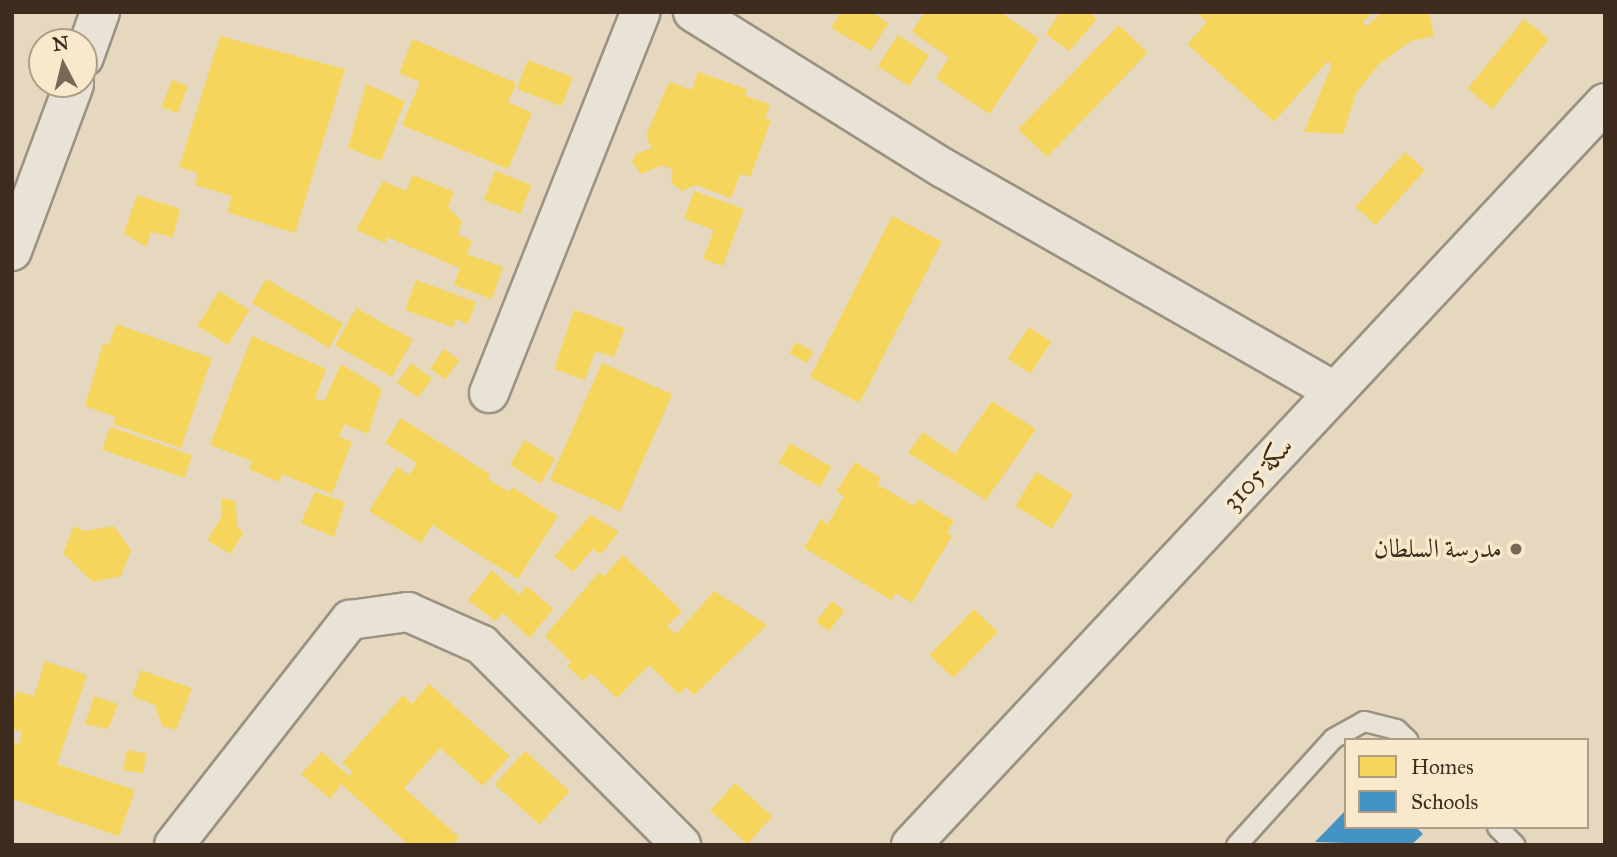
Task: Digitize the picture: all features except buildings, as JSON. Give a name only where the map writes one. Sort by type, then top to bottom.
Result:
[{"type":"street","points":[[489,393],[641,12]]},
{"type":"street","points":[[693,12],[943,168],[1335,391]]},
{"type":"street","points":[[12,251],[69,98]]},
{"type":"street","name":"سكة 3105","points":[[911,845],[1605,103]]},
{"type":"street","points":[[174,845],[350,620],[408,612],[482,645],[681,845]]},
{"type":"lane","points":[[1236,845],[1333,738],[1364,721],[1396,729],[1406,738]]},
{"type":"lane","points":[[1499,829],[1516,845]]},
{"type":"place","name":"مدرسة السلطان","points":[[1516,549]]}]
